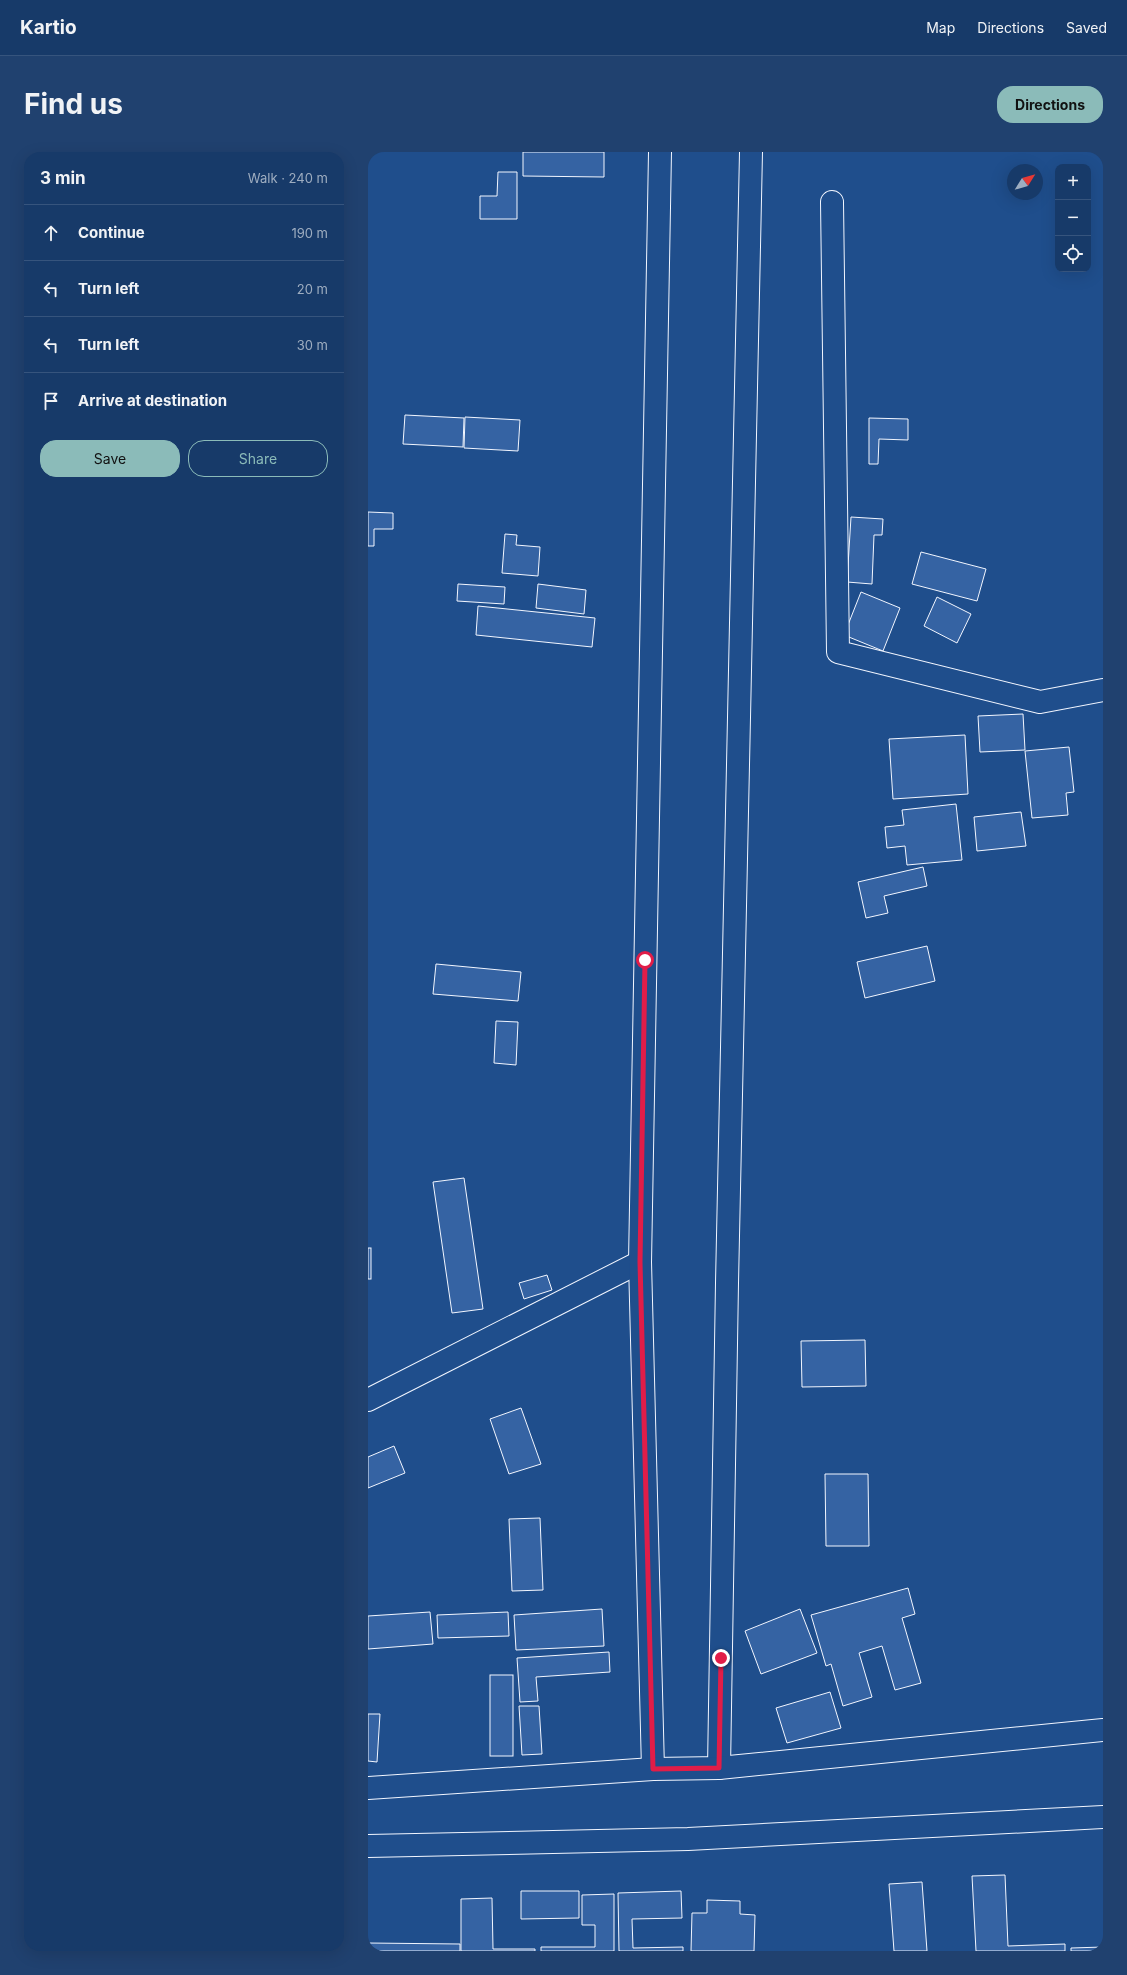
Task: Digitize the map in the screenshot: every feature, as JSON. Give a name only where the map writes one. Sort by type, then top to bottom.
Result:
[{"type":"street","points":[[653,1769],[640,1262],[660,152]]},
{"type":"street","points":[[719,1768],[727,1291],[751,152]]},
{"type":"street","points":[[832,202],[838,652],[1040,702],[1103,690]]},
{"type":"street","points":[[368,1400],[640,1262]]},
{"type":"street","points":[[368,1788],[653,1769],[719,1768],[1103,1730]]},
{"type":"street","points":[[368,1846],[688,1839],[1103,1817]]},
{"type":"building","points":[[523,152],[604,152],[604,177],[523,176]]},
{"type":"building","points":[[498,172],[517,172],[517,219],[480,219],[480,196],[497,196]]},
{"type":"building","points":[[405,415],[464,418],[463,447],[403,444]]},
{"type":"building","points":[[465,417],[520,420],[518,451],[464,448]]},
{"type":"building","points":[[869,418],[908,419],[908,440],[879,439],[878,464],[869,464]]},
{"type":"building","points":[[368,512],[393,513],[393,529],[374,529],[374,546],[368,546]]},
{"type":"building","points":[[851,517],[883,519],[882,535],[874,535],[872,584],[847,582]]},
{"type":"building","points":[[505,534],[517,535],[516,545],[540,547],[538,576],[502,573]]},
{"type":"building","points":[[921,552],[986,569],[977,601],[912,584]]},
{"type":"building","points":[[458,584],[505,587],[504,604],[457,601]]},
{"type":"building","points":[[538,584],[586,590],[584,614],[536,608]]},
{"type":"building","points":[[861,592],[900,608],[883,651],[844,635]]},
{"type":"building","points":[[937,597],[971,614],[957,643],[924,626]]},
{"type":"building","points":[[478,606],[595,618],[592,647],[476,635]]},
{"type":"building","points":[[1023,714],[1025,750],[980,752],[978,716]]},
{"type":"building","points":[[965,735],[968,794],[893,799],[889,739]]},
{"type":"building","points":[[1069,747],[1074,792],[1066,793],[1068,815],[1032,818],[1025,751]]},
{"type":"building","points":[[956,804],[962,860],[907,865],[905,846],[887,848],[885,827],[904,825],[902,810]]},
{"type":"building","points":[[1021,812],[1026,846],[977,851],[974,817]]},
{"type":"building","points":[[923,867],[927,886],[884,896],[888,913],[866,918],[858,882]]},
{"type":"building","points":[[927,946],[935,981],[865,998],[857,962]]},
{"type":"building","points":[[436,964],[521,972],[518,1001],[433,994]]},
{"type":"building","points":[[496,1021],[518,1022],[516,1065],[494,1063]]},
{"type":"building","points":[[464,1178],[483,1309],[452,1313],[433,1182]]},
{"type":"building","points":[[368,1248],[371,1248],[371,1279],[368,1279]]},
{"type":"building","points":[[547,1275],[552,1290],[524,1299],[519,1283]]},
{"type":"building","points":[[865,1340],[866,1386],[802,1387],[801,1341]]},
{"type":"building","points":[[521,1408],[541,1464],[509,1474],[490,1419]]},
{"type":"building","points":[[394,1446],[405,1473],[368,1488],[368,1457]]},
{"type":"building","points":[[825,1474],[868,1474],[869,1546],[826,1546]]},
{"type":"building","points":[[540,1518],[543,1590],[512,1591],[509,1519]]},
{"type":"building","points":[[908,1588],[915,1614],[902,1618],[921,1683],[895,1690],[882,1646],[859,1653],[872,1697],[843,1706],[831,1664],[826,1666],[811,1615]]},
{"type":"building","points":[[602,1609],[604,1646],[516,1650],[514,1615]]},
{"type":"building","points":[[800,1609],[817,1653],[761,1674],[745,1631]]},
{"type":"building","points":[[430,1612],[433,1644],[368,1649],[368,1616]]},
{"type":"building","points":[[508,1612],[509,1636],[438,1638],[437,1615]]},
{"type":"building","points":[[609,1652],[610,1672],[536,1677],[538,1701],[520,1702],[517,1658]]},
{"type":"building","points":[[490,1675],[513,1675],[513,1756],[490,1756]]},
{"type":"building","points":[[830,1692],[841,1728],[787,1743],[776,1708]]},
{"type":"building","points":[[519,1706],[539,1706],[542,1754],[522,1755]]},
{"type":"building","points":[[368,1714],[380,1714],[377,1762],[368,1761]]},
{"type":"building","points":[[1005,1875],[1008,1946],[1065,1944],[1065,1951],[976,1951],[972,1876]]},
{"type":"building","points":[[922,1882],[927,1951],[894,1951],[889,1884]]},
{"type":"building","points":[[521,1891],[579,1891],[579,1918],[521,1919]]},
{"type":"building","points":[[681,1891],[682,1918],[632,1919],[633,1948],[683,1947],[683,1951],[619,1951],[618,1893]]},
{"type":"building","points":[[614,1894],[614,1951],[541,1951],[541,1947],[595,1947],[595,1925],[582,1925],[582,1895]]},
{"type":"building","points":[[492,1898],[493,1949],[535,1949],[535,1951],[461,1951],[461,1899]]},
{"type":"building","points":[[707,1900],[740,1901],[740,1914],[755,1915],[754,1951],[691,1951],[692,1913],[707,1913]]},
{"type":"building","points":[[368,1943],[460,1944],[460,1951],[368,1951]]},
{"type":"building","points":[[1103,1947],[1103,1951],[1071,1951],[1071,1948]]},
{"type":"route","points":[[645,960],[640,1262],[653,1769],[719,1768],[721,1658]]}]
